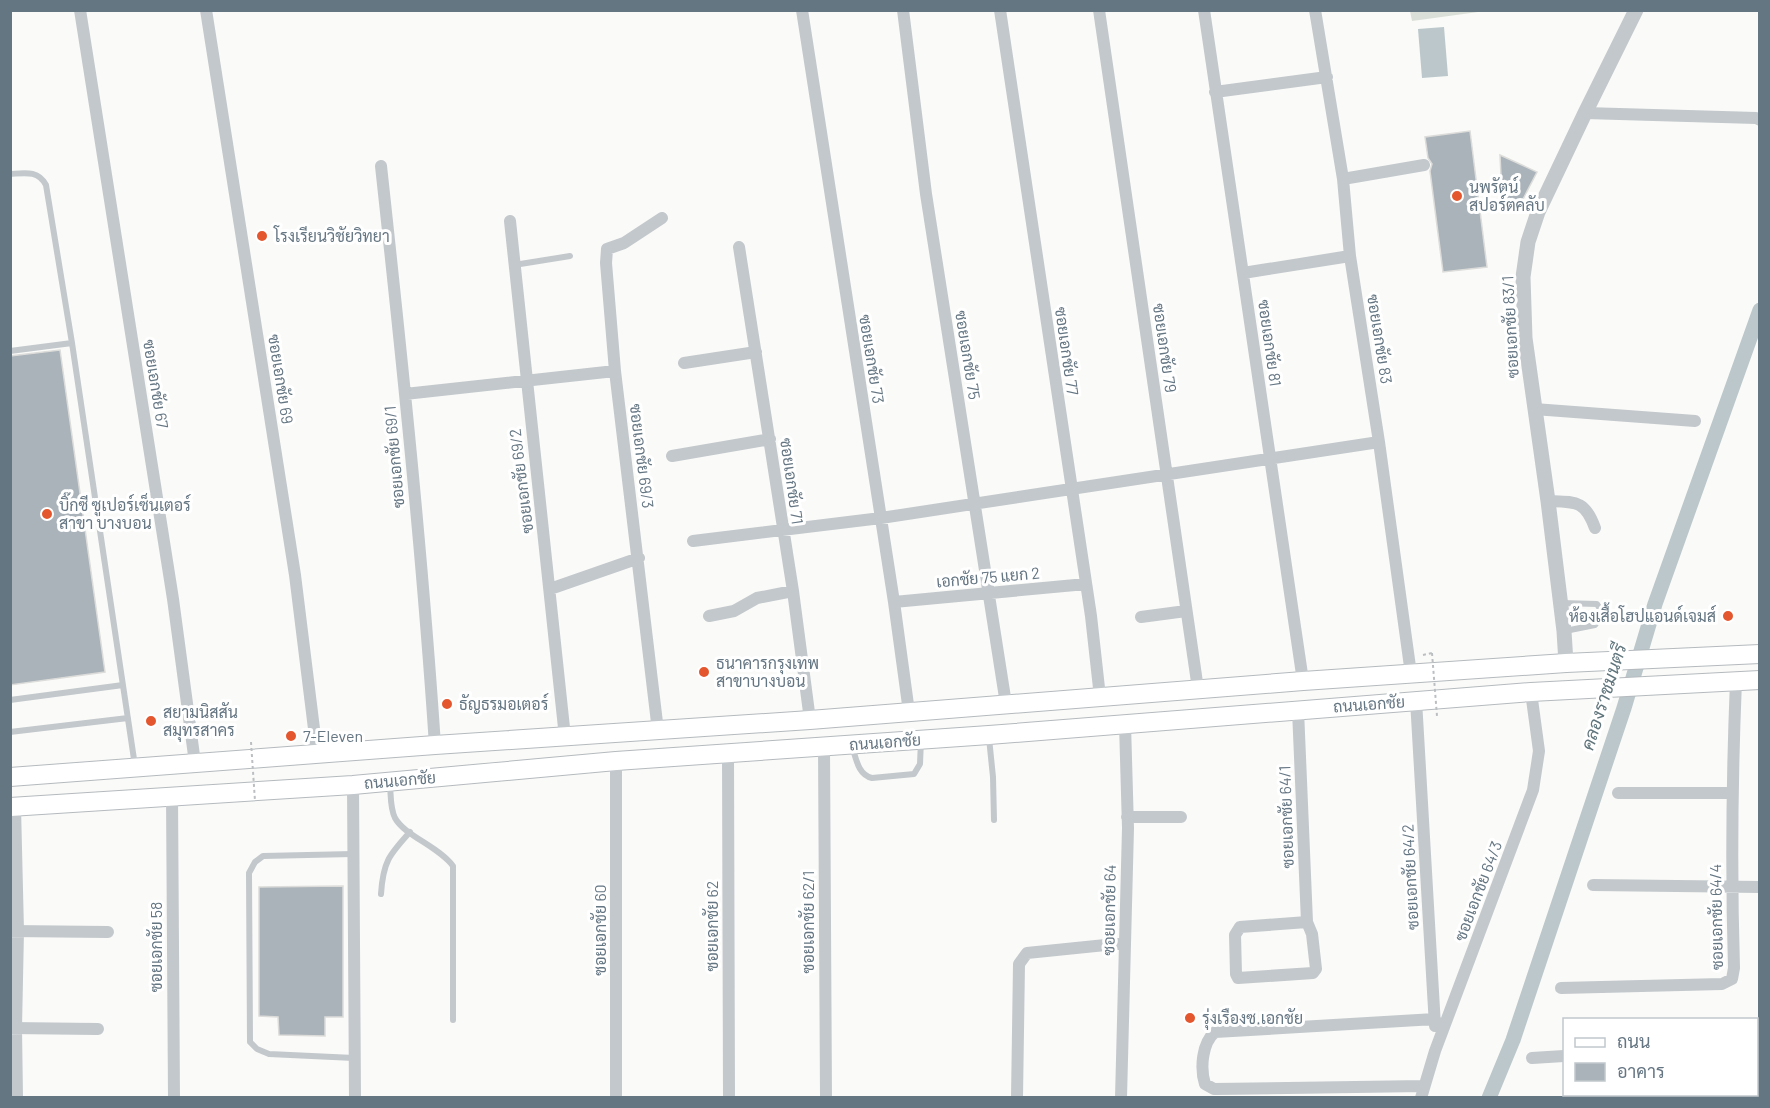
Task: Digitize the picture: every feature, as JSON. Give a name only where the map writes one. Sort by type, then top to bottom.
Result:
[{"type":"main road","name":"ถนนเอกชัย","points":[[10,777],[317,753],[810,720],[1303,681],[1616,660],[1760,654]]},
{"type":"main road","name":"ถนนเอกชัย","points":[[13,807],[353,785],[616,762],[989,735],[1416,700],[1660,684],[1760,680]]},
{"type":"main road","points":[[1060,700],[1063,729]]},
{"type":"street","name":"ซอยเอกชัย 67","points":[[80,10],[173,599],[195,763]]},
{"type":"street","name":"ซอยเอกชัย 69","points":[[206,10],[295,575],[317,753]]},
{"type":"street","name":"ซอยเอกชัย 73","points":[[802,10],[909,712]]},
{"type":"street","name":"ซอยเอกชัย 75","points":[[903,10],[926,194],[1006,704]]},
{"type":"street","name":"ซอยเอกชัย 77","points":[[1000,10],[1086,584],[1100,697]]},
{"type":"street","name":"ซอยเอกชัย 79","points":[[1099,10],[1198,690]]},
{"type":"street","name":"ซอยเอกชัย 81","points":[[1204,10],[1303,681]]},
{"type":"street","name":"ซอยเอกชัย 83","points":[[1315,10],[1343,179],[1350,256],[1379,442],[1411,674]]},
{"type":"street","name":"ซอยเอกชัย 83/1","points":[[1566,663],[1548,501],[1525,338],[1523,277],[1528,242],[1538,212],[1636,10]]},
{"type":"street","points":[[1215,92],[1327,77]]},
{"type":"street","points":[[1585,112],[1715,116],[1760,120]]},
{"type":"street","points":[[1343,179],[1424,165]]},
{"type":"street","name":"ซอยเอกชัย 69/1","points":[[381,166],[405,394],[435,745]]},
{"type":"street","name":"ซอยเอกชัย 69/3","points":[[658,731],[615,371],[606,250],[634,237],[662,218]]},
{"type":"street","name":"ซอยเอกชัย 69/2","points":[[510,221],[565,737]]},
{"type":"street","name":"ซอยเอกชัย 71","points":[[739,247],[793,591],[810,720]]},
{"type":"street","points":[[1243,273],[1350,256]]},
{"type":"street","points":[[684,363],[756,352]]},
{"type":"street","points":[[405,394],[615,371]]},
{"type":"street","points":[[1534,409],[1695,421]]},
{"type":"street","points":[[672,456],[770,439]]},
{"type":"street","points":[[693,541],[880,518],[1071,487],[1379,442]]},
{"type":"street","points":[[1548,501],[1575,502],[1583,506],[1588,511],[1595,528]]},
{"type":"street","points":[[550,589],[639,558]]},
{"type":"street","name":"เอกชัย 75 แยก 2","points":[[894,602],[1086,584]]},
{"type":"street","points":[[709,616],[734,611],[757,598],[793,591]]},
{"type":"street","points":[[1141,617],[1186,611]]},
{"type":"street","name":"ซอยเอกชัย 64/4","points":[[1561,988],[1722,984],[1732,980],[1734,968],[1731,887],[1732,793],[1736,681]]},
{"type":"street","name":"ซอยเอกชัย 64/3","points":[[1423,1092],[1435,1051],[1533,790],[1539,751],[1531,692]]},
{"type":"street","name":"ซอยเอกชัย 64/2","points":[[1416,700],[1435,1051]]},
{"type":"street","name":"ซอยเอกชัย 64/1","points":[[1298,710],[1307,922],[1312,934],[1317,964],[1313,973],[1238,978],[1235,935],[1240,927],[1307,922]]},
{"type":"street","name":"ซอยเอกชัย 64","points":[[1121,1098],[1127,817],[1125,724]]},
{"type":"street","name":"ซอยเอกชัย 62/1","points":[[824,747],[826,1098]]},
{"type":"street","name":"ซอยเอกชัย 62","points":[[728,754],[729,1098]]},
{"type":"street","name":"ซอยเอกชัย 60","points":[[616,762],[616,1098]]},
{"type":"street","points":[[353,785],[355,1098]]},
{"type":"street","points":[[1618,793],[1732,793]]},
{"type":"street","name":"ซอยเอกชัย 58","points":[[172,795],[174,1098]]},
{"type":"street","points":[[13,807],[13,1028],[17,1098]]},
{"type":"street","points":[[1127,817],[1181,817]]},
{"type":"street","points":[[1593,885],[1760,887]]},
{"type":"street","points":[[14,931],[108,932]]},
{"type":"street","points":[[1017,1098],[1019,963],[1022,958],[1027,953],[1125,943]]},
{"type":"street","points":[[1423,1092],[1214,1089],[1205,1084],[1202,1075],[1206,1044],[1215,1032],[1435,1019]]},
{"type":"street","points":[[13,1028],[98,1029]]},
{"type":"street","points":[[1532,1058],[1563,1056]]},
{"type":"lane","points":[[10,174],[31,172],[43,179],[46,185],[72,343],[135,768]]},
{"type":"lane","points":[[514,265],[570,256]]},
{"type":"lane","points":[[10,351],[72,343]]},
{"type":"lane","points":[[1560,603],[1597,604],[1601,616],[1595,625],[1564,631]]},
{"type":"lane","points":[[10,700],[123,685]]},
{"type":"lane","points":[[10,732],[128,718]]},
{"type":"lane","points":[[989,735],[994,820]]},
{"type":"lane","points":[[851,745],[861,772],[872,778],[914,774],[920,764],[921,740]]},
{"type":"lane","points":[[389,781],[392,810],[396,820],[446,856],[453,866],[453,1020]]},
{"type":"lane","points":[[381,894],[382,872],[387,860],[410,832]]},
{"type":"lane","points":[[353,854],[263,855],[249,873],[250,1042],[257,1049],[276,1055],[355,1058]]},
{"type":"path","points":[[1432,653],[1437,716]]},
{"type":"path","points":[[251,742],[255,801]]},
{"type":"shaded area","points":[[1410,11],[1478,11],[1412,21]]},
{"type":"shaded area","points":[[1444,27],[1448,76],[1422,78],[1418,29]]},
{"type":"building","points":[[1470,131],[1487,267],[1443,272],[1430,171],[1432,164],[1428,158],[1425,137]]},
{"type":"building","points":[[1500,155],[1537,172],[1521,203],[1502,197]]},
{"type":"building","name":"บิ๊กซี ซูเปอร์เซ็นเตอร์ สาขา บางบอน","points":[[60,350],[105,672],[10,685],[10,356]]},
{"type":"building","points":[[343,886],[343,1017],[325,1017],[325,1036],[279,1035],[278,1017],[259,1016],[259,887]]},
{"type":"waterway","name":"คลองราชมนตรี","points":[[1489,1098],[1513,1040],[1624,708],[1655,604],[1760,310]]},
{"type":"place","name":"นพรัตน์ สปอร์ตคลับ","points":[[1457,196]]},
{"type":"place","name":"โรงเรียนวิชัยวิทยา","points":[[262,236]]},
{"type":"place","name":"บิ๊กซี ซูเปอร์เซ็นเตอร์ สาขา บางบอน","points":[[47,514]]},
{"type":"place","name":"ห้องเสื้อโฮปแอนด์เจมส์","points":[[1728,616]]},
{"type":"place","name":"ธนาคารกรุงเทพ สาขาบางบอน","points":[[704,672]]},
{"type":"place","name":"ธัญธรมอเตอร์","points":[[447,704]]},
{"type":"place","name":"สยามนิสสัน สมุทรสาคร","points":[[151,721]]},
{"type":"place","name":"7-Eleven","points":[[291,736]]},
{"type":"place","name":"รุ่งเรืองซ.เอกชัย","points":[[1190,1018]]}]
